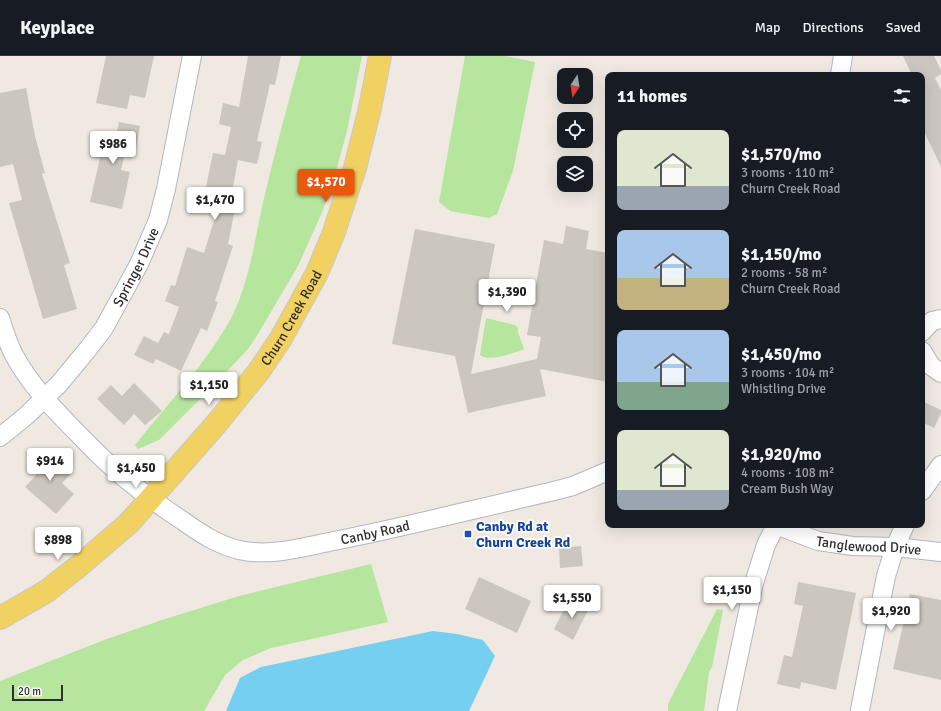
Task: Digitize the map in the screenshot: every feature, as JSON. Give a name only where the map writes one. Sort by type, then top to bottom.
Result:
[{"type":"main road","name":"Churn Creek Road","points":[[0,618],[47,590],[80,565],[129,523],[217,422],[259,371],[280,340],[317,273],[334,232],[355,168],[370,108],[380,56]]},
{"type":"street","name":"Springer Drive","points":[[0,437],[26,416],[59,384],[104,328],[124,293],[158,220],[166,189],[192,56]]},
{"type":"street","points":[[840,72],[843,56]]},
{"type":"street","name":"Canby Road","points":[[0,318],[15,356],[44,398],[114,469],[150,500],[204,535],[238,550],[267,552],[299,548],[373,533],[573,486],[605,472]]},
{"type":"street","points":[[925,329],[932,321],[941,319]]},
{"type":"street","points":[[925,356],[931,366],[941,373]]},
{"type":"street","points":[[925,486],[941,465]]},
{"type":"street","points":[[727,711],[754,583],[766,545],[774,528]]},
{"type":"street","name":"Tanglewood Drive","points":[[784,528],[818,541],[854,546],[895,547],[941,552]]},
{"type":"street","points":[[860,710],[886,576],[895,547],[904,528]]},
{"type":"green space","points":[[301,56],[362,56],[347,131],[323,210],[298,266],[248,349],[159,440],[138,449],[135,445],[208,355],[229,322],[236,307],[247,276],[269,177]]},
{"type":"green space","points":[[465,56],[505,56],[535,62],[513,171],[497,214],[489,218],[450,211],[439,202]]},
{"type":"green space","points":[[486,318],[515,325],[518,328],[524,349],[493,358],[480,355]]},
{"type":"green space","points":[[371,564],[388,622],[271,648],[243,660],[225,675],[204,711],[0,711],[0,681],[104,640],[165,619],[239,596]]},
{"type":"green space","points":[[717,609],[723,610],[712,667],[709,672],[704,711],[668,711],[668,704]]},
{"type":"water","points":[[433,631],[457,634],[483,640],[495,656],[469,711],[226,711],[240,678],[261,667]]},
{"type":"building","points":[[106,56],[154,56],[145,98],[130,95],[127,109],[96,103]]},
{"type":"building","points":[[248,56],[281,56],[275,85],[270,84],[257,141],[262,142],[257,164],[238,160],[231,198],[237,199],[228,244],[233,246],[215,301],[218,302],[207,331],[201,328],[181,371],[156,359],[153,364],[134,355],[144,336],[158,343],[164,332],[169,334],[179,307],[165,301],[171,285],[175,286],[187,247],[204,253],[216,214],[201,211],[213,153],[225,155],[231,127],[219,124],[223,103],[239,107]]},
{"type":"building","points":[[903,56],[934,56],[941,70],[941,74],[935,78],[941,90],[941,167],[925,133],[925,72],[911,72]]},
{"type":"building","points":[[26,88],[35,136],[45,173],[42,174],[70,263],[64,265],[77,309],[43,319],[9,203],[22,200],[13,164],[0,167],[0,93]]},
{"type":"building","points":[[119,122],[140,126],[136,147],[127,145],[121,170],[130,172],[122,209],[90,202],[100,158],[90,156],[96,132],[116,136]]},
{"type":"building","points":[[566,226],[589,231],[586,249],[605,252],[605,381],[540,369],[546,396],[468,413],[455,356],[392,344],[415,229],[495,244],[471,374],[537,359],[541,337],[527,335],[544,240],[563,244]]},
{"type":"building","points":[[134,383],[162,411],[145,425],[134,414],[124,425],[97,399],[111,385],[122,396]]},
{"type":"building","points":[[925,402],[941,410],[934,428],[925,424]]},
{"type":"building","points":[[42,450],[71,474],[62,483],[74,494],[56,514],[25,487],[38,473],[29,465]]},
{"type":"building","points":[[581,546],[583,566],[560,568],[559,548]]},
{"type":"building","points":[[479,577],[531,601],[517,633],[465,609]]},
{"type":"building","points":[[798,582],[856,593],[836,690],[801,682],[800,689],[777,684],[784,655],[792,657],[803,606],[794,604]]},
{"type":"building","points":[[910,594],[941,600],[941,680],[893,669]]},
{"type":"building","points":[[570,598],[589,608],[573,640],[554,629]]},
{"type":"place","name":"Canby Rd at Churn Creek Rd","points":[[468,534]]}]
